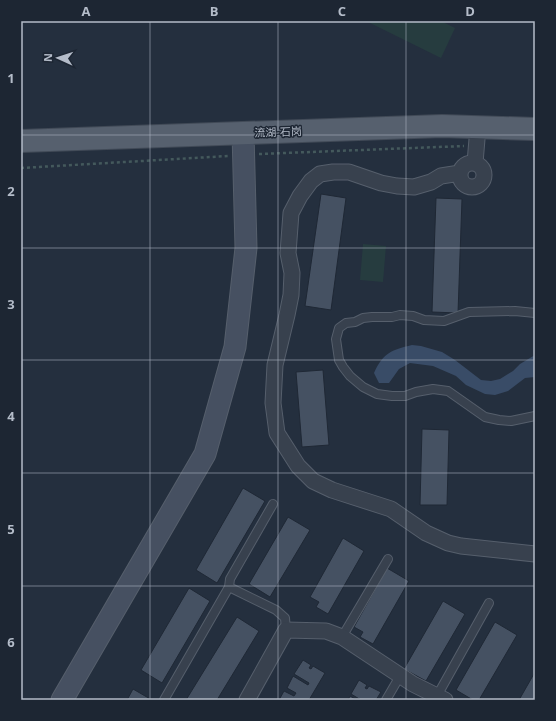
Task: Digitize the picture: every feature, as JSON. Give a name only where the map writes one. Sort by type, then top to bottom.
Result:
[{"type":"main road","name":"流湖-石岗","points":[[21,141],[442,126],[477,136],[535,129]]},
{"type":"street","points":[[62,700],[205,454],[235,347],[246,248],[243,133]]},
{"type":"street","points":[[475,163],[477,136]]},
{"type":"street","points":[[475,163],[482,168],[484,179],[479,185],[471,187],[464,184],[460,173],[467,164],[475,163]]},
{"type":"street","points":[[460,173],[442,176],[431,182],[414,187],[381,183],[349,172],[333,172],[320,174],[311,181],[300,196],[290,213],[288,253],[292,273],[290,295],[287,315],[275,365],[273,403],[277,433],[298,466],[313,480],[332,490],[391,510],[426,533],[448,543],[461,546],[535,554]]},
{"type":"street","points":[[247,700],[286,630],[326,631],[342,637],[400,676],[441,698]]},
{"type":"lane","points":[[535,313],[515,311],[469,312],[444,321],[424,320],[413,316],[400,315],[392,317],[363,318],[339,328],[336,339],[339,360],[343,367],[362,387],[377,394],[405,396],[416,392],[433,389],[448,391],[485,417],[511,421],[535,416]]},
{"type":"lane","points":[[164,700],[229,587],[230,579],[273,504]]},
{"type":"lane","points":[[342,637],[388,559]]},
{"type":"lane","points":[[229,587],[276,610],[285,618],[286,630]]},
{"type":"lane","points":[[441,698],[489,603]]},
{"type":"lane","points":[[386,700],[400,676]]},
{"type":"path","points":[[21,168],[243,155],[477,136]]},
{"type":"green space","points":[[366,21],[441,21],[455,28],[441,58]]},
{"type":"green space","points":[[363,244],[386,246],[383,282],[360,280]]},
{"type":"water","points":[[412,345],[442,352],[481,380],[491,381],[500,379],[535,355],[535,377],[525,378],[508,391],[495,395],[485,394],[466,385],[456,376],[433,366],[410,363],[399,369],[389,383],[379,383],[374,373],[384,357],[388,353]]},
{"type":"building","points":[[321,194],[346,198],[331,310],[305,306]]},
{"type":"building","points":[[436,198],[462,199],[458,313],[432,312]]},
{"type":"building","points":[[323,370],[329,445],[302,447],[296,372]]},
{"type":"building","points":[[422,429],[449,430],[447,505],[420,505]]},
{"type":"building","points":[[243,488],[265,501],[217,583],[196,570]]},
{"type":"building","points":[[288,517],[310,530],[270,597],[249,584]]},
{"type":"building","points":[[343,538],[364,551],[328,614],[316,607],[319,602],[310,597]]},
{"type":"building","points":[[387,568],[409,581],[373,644],[360,637],[363,632],[354,627]]},
{"type":"building","points":[[189,588],[210,601],[162,683],[141,670]]},
{"type":"building","points":[[443,601],[465,614],[426,681],[404,669]]},
{"type":"building","points":[[237,617],[259,631],[217,700],[186,700]]},
{"type":"building","points":[[495,622],[517,635],[479,700],[473,700],[456,690]]},
{"type":"building","points":[[303,660],[311,665],[309,668],[311,669],[313,666],[325,673],[309,700],[279,700],[284,691],[294,696],[296,693],[287,688],[293,676],[308,685],[309,683],[294,674]]},
{"type":"building","points":[[535,672],[535,700],[519,700]]},
{"type":"building","points":[[359,680],[367,685],[365,688],[367,689],[369,686],[381,692],[376,700],[361,700],[351,694]]},
{"type":"building","points":[[133,689],[152,700],[127,700]]},
{"type":"building","points":[[350,696],[357,700],[348,700]]}]
